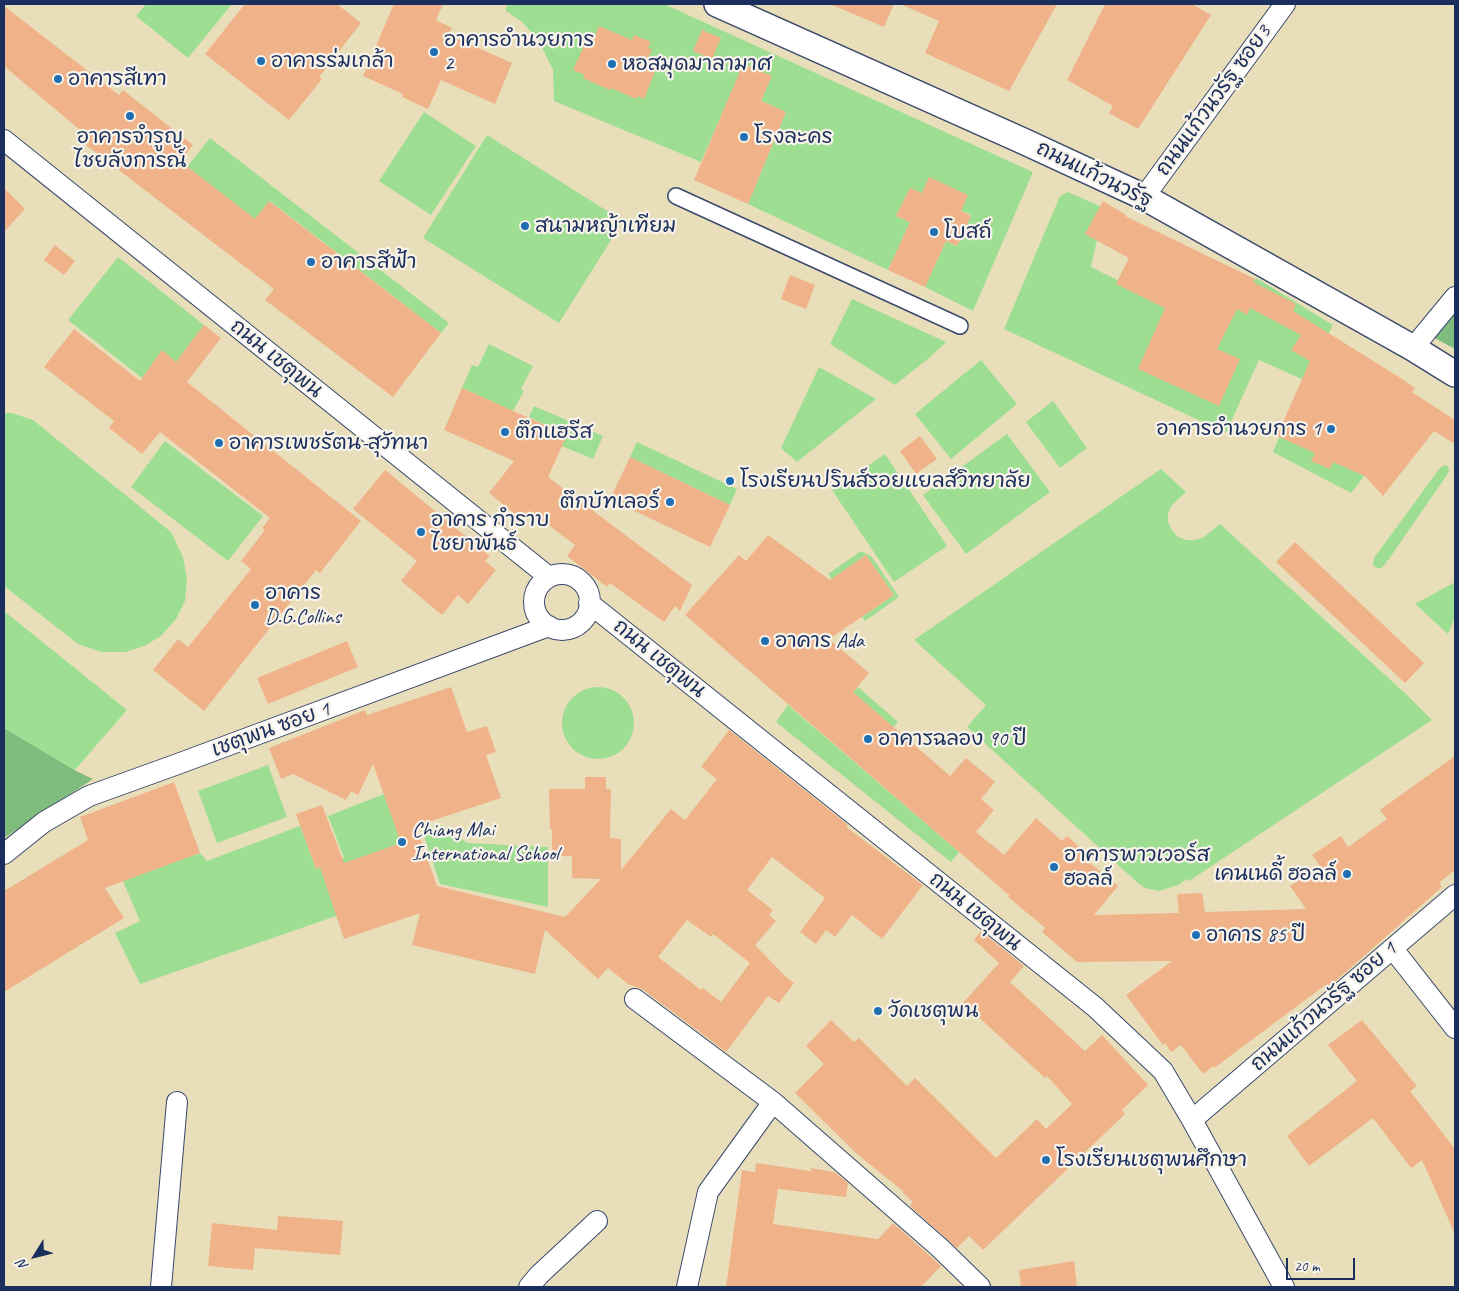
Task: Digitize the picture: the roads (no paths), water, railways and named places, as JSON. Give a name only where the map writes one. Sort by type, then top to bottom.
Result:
[{"type":"street","name":"ถนนแก้วนวรัฐ","points":[[717,4],[1144,197],[1413,348],[1455,374]]},
{"type":"street","name":"ถนนแก้วนวรัฐ ซอย3","points":[[1144,197],[1285,4]]},
{"type":"street","name":"ถนน เชตุพน","points":[[4,140],[549,577]]},
{"type":"street","points":[[676,196],[960,326]]},
{"type":"street","points":[[1413,348],[1455,297]]},
{"type":"street","points":[[567,574],[575,577],[582,583],[587,591],[589,603],[585,617],[579,624],[563,630],[549,626],[538,617],[534,609],[536,590],[541,582],[549,577],[567,574]]},
{"type":"street","name":"ถนน เชตุพน","points":[[589,603],[1096,1007],[1163,1071],[1284,1287]]},
{"type":"street","name":"เชตุพน ซอย 1","points":[[4,854],[44,822],[89,796],[175,766],[549,626]]},
{"type":"street","name":"ถนนแก้วนวรัฐ ซอย 1","points":[[1192,1120],[1455,895]]},
{"type":"street","points":[[1393,949],[1455,1028]]},
{"type":"street","points":[[635,999],[773,1102],[940,1248],[980,1287]]},
{"type":"street","points":[[161,1287],[177,1102]]},
{"type":"street","points":[[687,1287],[708,1192],[773,1102]]},
{"type":"street","points":[[529,1287],[539,1275],[597,1221]]},
{"type":"place","name":"อาคารอำนวยการ 2","points":[[434,52]]},
{"type":"place","name":"อาคารร่มเกล้า","points":[[261,61]]},
{"type":"place","name":"หอสมุดมาลามาศ","points":[[612,64]]},
{"type":"place","name":"อาคารสีเทา","points":[[58,79]]},
{"type":"place","name":"อาคารจำรูญ ไชยลังการณ์","points":[[130,116]]},
{"type":"place","name":"โรงละคร","points":[[744,137]]},
{"type":"place","name":"สนามหญ้าเทียม","points":[[525,226]]},
{"type":"place","name":"โบสถ์","points":[[934,232]]},
{"type":"place","name":"อาคารสีฟ้า","points":[[311,262]]},
{"type":"place","name":"อาคารอำนวยการ 1","points":[[1331,429]]},
{"type":"place","name":"ตึกแฮรีส","points":[[505,432]]},
{"type":"place","name":"อาคารเพชรัตน-สุวัทนา","points":[[219,443]]},
{"type":"place","name":"โรงเรียนปรินส์รอยแยลส์วิทยาลัย","points":[[730,481]]},
{"type":"place","name":"ตึกบัทเลอร์","points":[[670,502]]},
{"type":"place","name":"อาคาร กำราบ ไชยาพันธ์","points":[[421,532]]},
{"type":"place","name":"อาคาร D.G.Collins","points":[[255,605]]},
{"type":"place","name":"อาคาร Ada","points":[[765,641]]},
{"type":"place","name":"อาคารฉลอง 90 ปี","points":[[868,739]]},
{"type":"place","name":"Chiang Mai International School","points":[[402,842]]},
{"type":"place","name":"อาคารพาวเวอร์ส ฮอลล์","points":[[1054,867]]},
{"type":"place","name":"เคนเนดี้ ฮอลล์","points":[[1347,874]]},
{"type":"place","name":"อาคาร 85 ปี","points":[[1196,935]]},
{"type":"place","name":"วัดเชตุพน","points":[[878,1011]]},
{"type":"place","name":"โรงเรียนเชตุพนศึกษา","points":[[1046,1160]]}]
